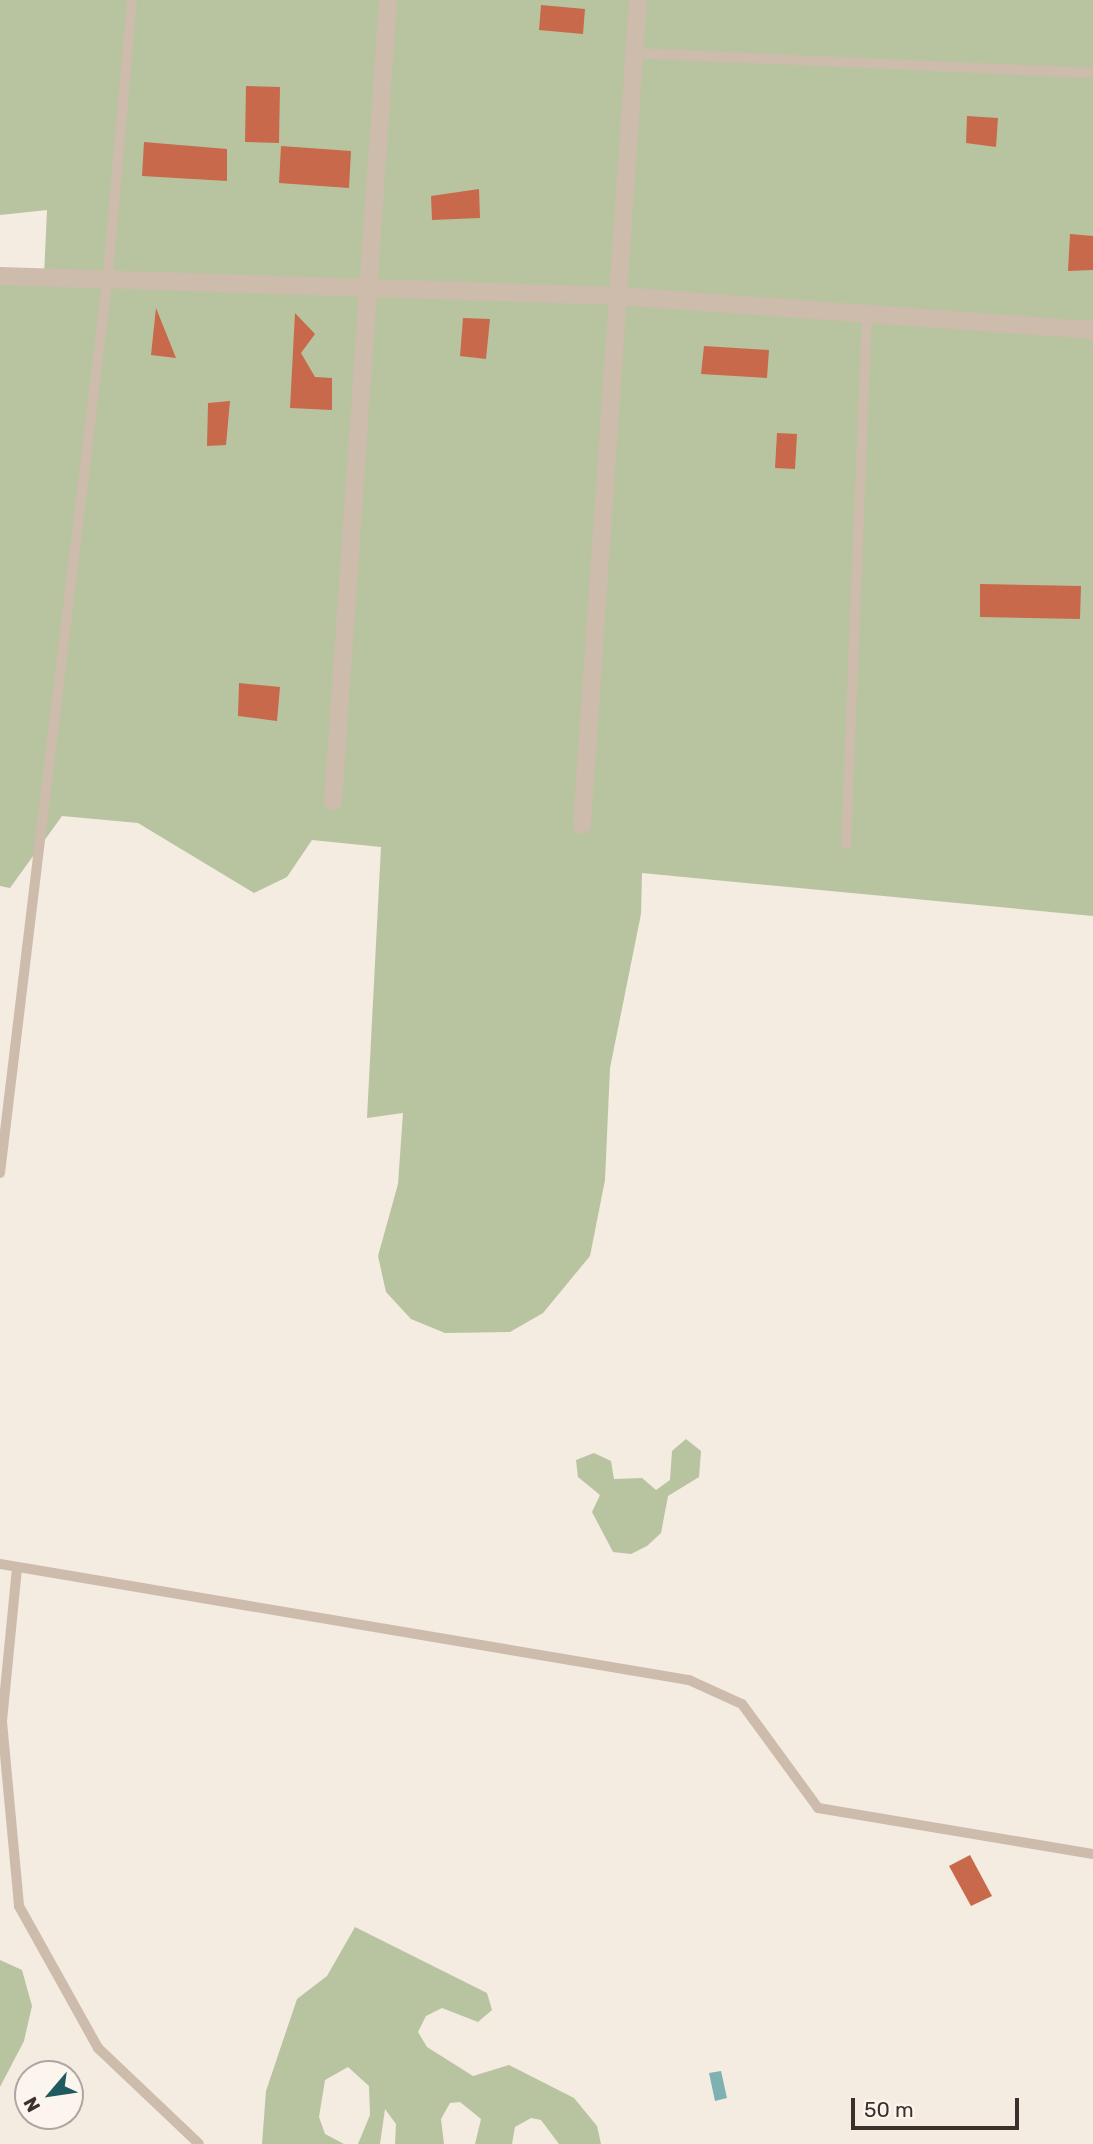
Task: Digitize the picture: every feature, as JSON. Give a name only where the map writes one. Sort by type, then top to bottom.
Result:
[{"type":"street","points":[[332,801],[388,0]]},
{"type":"street","points":[[582,825],[638,0]]},
{"type":"street","points":[[0,276],[107,282],[368,287],[618,296],[1093,330]]},
{"type":"lane","points":[[0,1173],[107,282],[132,0]]},
{"type":"lane","points":[[634,53],[1093,73]]},
{"type":"lane","points":[[846,844],[867,313]]},
{"type":"lane","points":[[0,1564],[689,1680],[742,1704],[818,1808],[1093,1854]]},
{"type":"lane","points":[[17,1568],[2,1722],[19,1906],[98,2048],[199,2144]]},
{"type":"green space","points":[[0,0],[1093,0],[1093,916],[642,873],[641,914],[610,1068],[605,1180],[590,1256],[543,1313],[510,1332],[445,1333],[411,1319],[386,1292],[378,1256],[398,1184],[403,1113],[367,1118],[381,847],[312,840],[287,877],[254,893],[138,823],[62,816],[10,888],[0,886],[0,274],[44,276],[47,210],[0,215]]},
{"type":"green space","points":[[686,1439],[701,1451],[699,1477],[668,1496],[661,1533],[647,1546],[631,1554],[613,1552],[592,1512],[600,1495],[578,1477],[576,1460],[594,1453],[611,1461],[614,1479],[642,1478],[656,1490],[670,1480],[672,1451]]},
{"type":"green space","points":[[355,1927],[487,1993],[492,2010],[478,2022],[442,2008],[426,2016],[418,2032],[427,2047],[473,2076],[509,2065],[574,2098],[597,2126],[601,2144],[559,2144],[541,2120],[531,2118],[515,2127],[512,2144],[475,2144],[481,2119],[460,2102],[450,2103],[441,2119],[444,2144],[395,2144],[396,2124],[385,2109],[380,2144],[358,2144],[370,2115],[369,2086],[348,2067],[325,2080],[319,2117],[325,2134],[344,2144],[262,2144],[266,2091],[297,1999],[327,1976]]},
{"type":"green space","points":[[0,1960],[22,1970],[32,2006],[24,2041],[0,2087]]},
{"type":"water","points":[[721,2071],[727,2098],[715,2101],[709,2073]]},
{"type":"building","points":[[541,5],[585,9],[583,34],[539,30]]},
{"type":"building","points":[[246,86],[280,87],[279,143],[245,142]]},
{"type":"building","points":[[967,116],[998,118],[996,147],[966,143]]},
{"type":"building","points":[[144,142],[227,149],[227,181],[142,176]]},
{"type":"building","points":[[281,146],[351,151],[349,188],[279,183]]},
{"type":"building","points":[[479,189],[480,218],[432,220],[431,196]]},
{"type":"building","points":[[1070,234],[1093,236],[1093,270],[1068,271]]},
{"type":"building","points":[[156,308],[176,358],[151,355]]},
{"type":"building","points":[[295,313],[315,334],[301,353],[315,377],[332,378],[332,410],[290,408]]},
{"type":"building","points":[[463,318],[490,319],[486,359],[460,356]]},
{"type":"building","points":[[704,346],[769,350],[767,378],[701,374]]},
{"type":"building","points":[[230,401],[226,445],[207,446],[208,403]]},
{"type":"building","points":[[777,433],[797,434],[795,469],[775,468]]},
{"type":"building","points":[[980,584],[1081,586],[1080,619],[980,617]]},
{"type":"building","points":[[239,683],[280,687],[277,721],[238,716]]},
{"type":"building","points":[[970,1855],[992,1896],[971,1906],[949,1866]]}]
